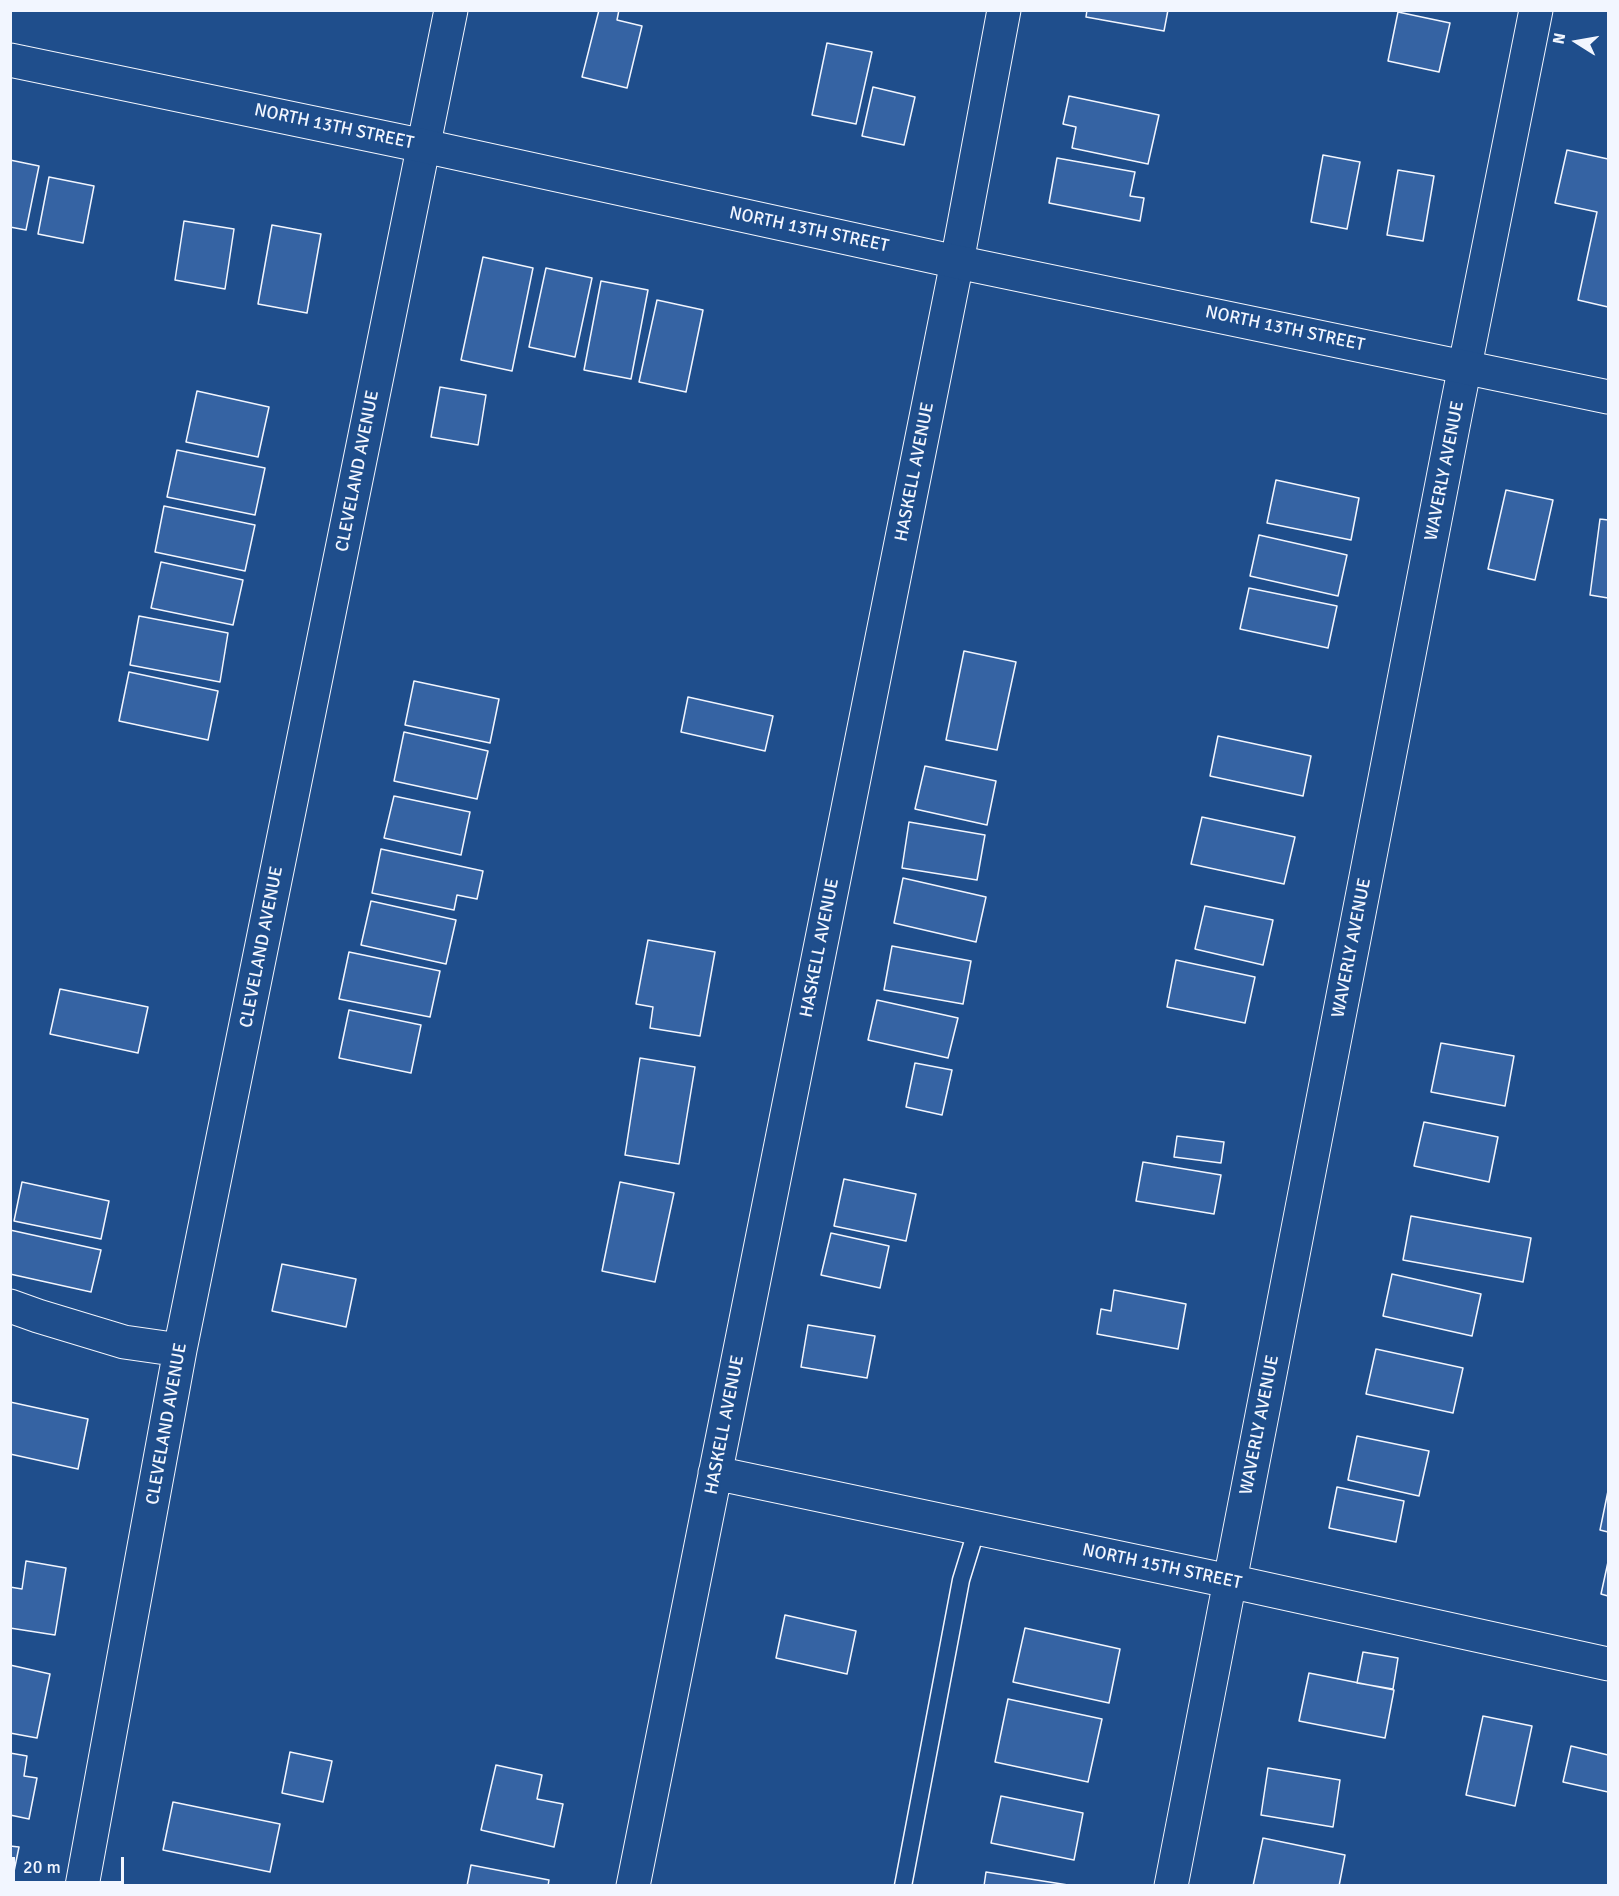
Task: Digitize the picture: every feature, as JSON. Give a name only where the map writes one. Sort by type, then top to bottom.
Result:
[{"type":"street","name":"CLEVELAND AVENUE","points":[[82,1886],[180,1350],[451,10]]},
{"type":"street","name":"HASKELL AVENUE","points":[[633,1886],[957,262],[1004,10]]},
{"type":"street","name":"WAVERLY AVENUE","points":[[1171,1886],[1536,10]]},
{"type":"street","name":"NORTH 13TH STREET","points":[[10,60],[424,146],[957,262],[1608,397]]},
{"type":"street","points":[[10,1306],[124,1342],[180,1350]]},
{"type":"street","name":"NORTH 15TH STREET","points":[[715,1473],[1229,1581],[1608,1664]]},
{"type":"lane","points":[[903,1886],[961,1580],[977,1528]]},
{"type":"building","points":[[599,10],[619,10],[617,20],[642,26],[627,88],[582,77]]},
{"type":"building","points":[[1087,10],[1168,10],[1164,31],[1086,17]]},
{"type":"building","points":[[1398,12],[1450,23],[1439,72],[1388,61]]},
{"type":"building","points":[[827,43],[872,52],[856,124],[812,115]]},
{"type":"building","points":[[873,87],[915,97],[904,145],[862,136]]},
{"type":"building","points":[[1069,96],[1159,115],[1148,164],[1072,148],[1076,127],[1063,124]]},
{"type":"building","points":[[1567,150],[1608,159],[1608,307],[1578,300],[1597,212],[1555,203]]},
{"type":"building","points":[[1323,155],[1360,162],[1347,229],[1311,222]]},
{"type":"building","points":[[1057,158],[1135,172],[1130,196],[1144,198],[1140,221],[1049,203]]},
{"type":"building","points":[[10,160],[39,166],[26,230],[10,227]]},
{"type":"building","points":[[1398,170],[1434,176],[1423,241],[1387,235]]},
{"type":"building","points":[[49,177],[94,186],[83,243],[38,234]]},
{"type":"building","points":[[184,221],[234,229],[225,289],[175,280]]},
{"type":"building","points":[[272,225],[321,234],[307,313],[258,304]]},
{"type":"building","points":[[483,257],[533,268],[512,371],[461,360]]},
{"type":"building","points":[[546,268],[592,278],[575,357],[529,347]]},
{"type":"building","points":[[601,281],[648,290],[631,379],[584,370]]},
{"type":"building","points":[[657,300],[703,310],[686,392],[639,382]]},
{"type":"building","points":[[440,387],[486,395],[478,445],[431,437]]},
{"type":"building","points":[[197,391],[269,407],[258,457],[186,442]]},
{"type":"building","points":[[177,450],[265,468],[255,515],[167,497]]},
{"type":"building","points":[[1276,480],[1359,498],[1351,540],[1267,523]]},
{"type":"building","points":[[1506,490],[1553,500],[1535,580],[1488,569]]},
{"type":"building","points":[[164,506],[255,525],[245,571],[155,552]]},
{"type":"building","points":[[1600,519],[1608,520],[1608,598],[1590,595]]},
{"type":"building","points":[[1259,535],[1347,555],[1338,596],[1250,576]]},
{"type":"building","points":[[161,562],[243,580],[233,625],[151,608]]},
{"type":"building","points":[[1249,588],[1337,606],[1328,648],[1240,629]]},
{"type":"building","points":[[139,616],[228,633],[220,682],[130,665]]},
{"type":"building","points":[[964,651],[1016,662],[997,750],[946,740]]},
{"type":"building","points":[[129,672],[218,691],[208,740],[119,721]]},
{"type":"building","points":[[414,681],[499,699],[490,743],[405,725]]},
{"type":"building","points":[[688,697],[773,716],[765,751],[681,732]]},
{"type":"building","points":[[404,732],[488,751],[477,799],[394,781]]},
{"type":"building","points":[[1218,736],[1311,756],[1303,796],[1210,776]]},
{"type":"building","points":[[925,766],[996,781],[987,825],[915,809]]},
{"type":"building","points":[[394,796],[470,812],[461,855],[384,838]]},
{"type":"building","points":[[1202,817],[1295,837],[1284,884],[1191,864]]},
{"type":"building","points":[[909,822],[985,835],[977,880],[902,868]]},
{"type":"building","points":[[381,849],[483,871],[477,899],[457,895],[454,910],[372,893]]},
{"type":"building","points":[[903,878],[986,897],[976,942],[894,923]]},
{"type":"building","points":[[371,901],[456,920],[446,964],[361,945]]},
{"type":"building","points":[[1205,906],[1273,920],[1263,965],[1195,949]]},
{"type":"building","points":[[648,940],[715,952],[700,1036],[650,1028],[653,1007],[636,1004]]},
{"type":"building","points":[[892,946],[971,961],[963,1004],[884,990]]},
{"type":"building","points":[[349,952],[440,971],[430,1017],[339,999]]},
{"type":"building","points":[[1176,960],[1255,977],[1245,1023],[1167,1007]]},
{"type":"building","points":[[60,989],[148,1007],[138,1053],[50,1034]]},
{"type":"building","points":[[877,1000],[958,1018],[948,1058],[868,1040]]},
{"type":"building","points":[[349,1010],[421,1025],[411,1073],[339,1058]]},
{"type":"building","points":[[1441,1043],[1514,1056],[1505,1106],[1431,1092]]},
{"type":"building","points":[[640,1058],[695,1067],[679,1164],[625,1155]]},
{"type":"building","points":[[915,1063],[952,1070],[942,1115],[906,1107]]},
{"type":"building","points":[[1424,1122],[1498,1137],[1489,1182],[1414,1166]]},
{"type":"building","points":[[1177,1136],[1224,1142],[1221,1163],[1174,1157]]},
{"type":"building","points":[[1143,1162],[1221,1175],[1214,1214],[1136,1201]]},
{"type":"building","points":[[844,1179],[916,1194],[906,1241],[834,1226]]},
{"type":"building","points":[[22,1182],[109,1201],[101,1239],[14,1221]]},
{"type":"building","points":[[620,1182],[674,1193],[655,1282],[602,1271]]},
{"type":"building","points":[[1411,1216],[1531,1238],[1523,1282],[1403,1260]]},
{"type":"building","points":[[10,1230],[101,1250],[91,1292],[10,1274]]},
{"type":"building","points":[[831,1233],[889,1246],[880,1288],[821,1275]]},
{"type":"building","points":[[282,1264],[356,1279],[346,1327],[272,1311]]},
{"type":"building","points":[[1392,1274],[1481,1294],[1472,1336],[1383,1316]]},
{"type":"building","points":[[1114,1290],[1186,1304],[1178,1349],[1097,1334],[1101,1309],[1111,1311]]},
{"type":"building","points":[[808,1325],[875,1336],[867,1378],[801,1367]]},
{"type":"building","points":[[1376,1349],[1463,1368],[1453,1413],[1366,1394]]},
{"type":"building","points":[[10,1402],[88,1419],[78,1469],[10,1454]]},
{"type":"building","points":[[1357,1436],[1429,1451],[1419,1496],[1348,1480]]},
{"type":"building","points":[[1337,1487],[1404,1501],[1396,1542],[1329,1528]]},
{"type":"building","points":[[1608,1491],[1608,1532],[1600,1530]]},
{"type":"building","points":[[26,1561],[66,1568],[55,1635],[10,1628],[10,1587],[22,1589]]},
{"type":"building","points":[[1608,1562],[1608,1596],[1601,1594]]},
{"type":"building","points":[[785,1615],[856,1631],[847,1674],[776,1658]]},
{"type":"building","points":[[1025,1628],[1120,1649],[1109,1703],[1013,1682]]},
{"type":"building","points":[[1363,1652],[1398,1658],[1393,1689],[1357,1683]]},
{"type":"building","points":[[10,1665],[50,1674],[37,1738],[10,1733]]},
{"type":"building","points":[[1309,1673],[1394,1690],[1385,1738],[1299,1721]]},
{"type":"building","points":[[1008,1699],[1102,1719],[1088,1782],[995,1762]]},
{"type":"building","points":[[1483,1716],[1532,1726],[1515,1806],[1466,1795]]},
{"type":"building","points":[[1571,1746],[1608,1755],[1608,1792],[1563,1782]]},
{"type":"building","points":[[290,1752],[332,1761],[323,1802],[282,1793]]},
{"type":"building","points":[[10,1753],[27,1756],[24,1776],[37,1778],[29,1819],[10,1815]]},
{"type":"building","points":[[496,1765],[542,1775],[537,1799],[563,1804],[554,1847],[481,1830]]},
{"type":"building","points":[[1268,1768],[1340,1780],[1333,1827],[1261,1815]]},
{"type":"building","points":[[1001,1796],[1083,1813],[1074,1860],[991,1843]]},
{"type":"building","points":[[173,1802],[280,1824],[270,1872],[163,1850]]},
{"type":"building","points":[[1263,1838],[1345,1855],[1339,1886],[1253,1886]]},
{"type":"building","points":[[10,1846],[19,1847],[11,1886],[10,1886]]},
{"type":"building","points":[[471,1865],[549,1880],[548,1886],[467,1886]]},
{"type":"building","points":[[986,1872],[1068,1885],[984,1886]]}]
